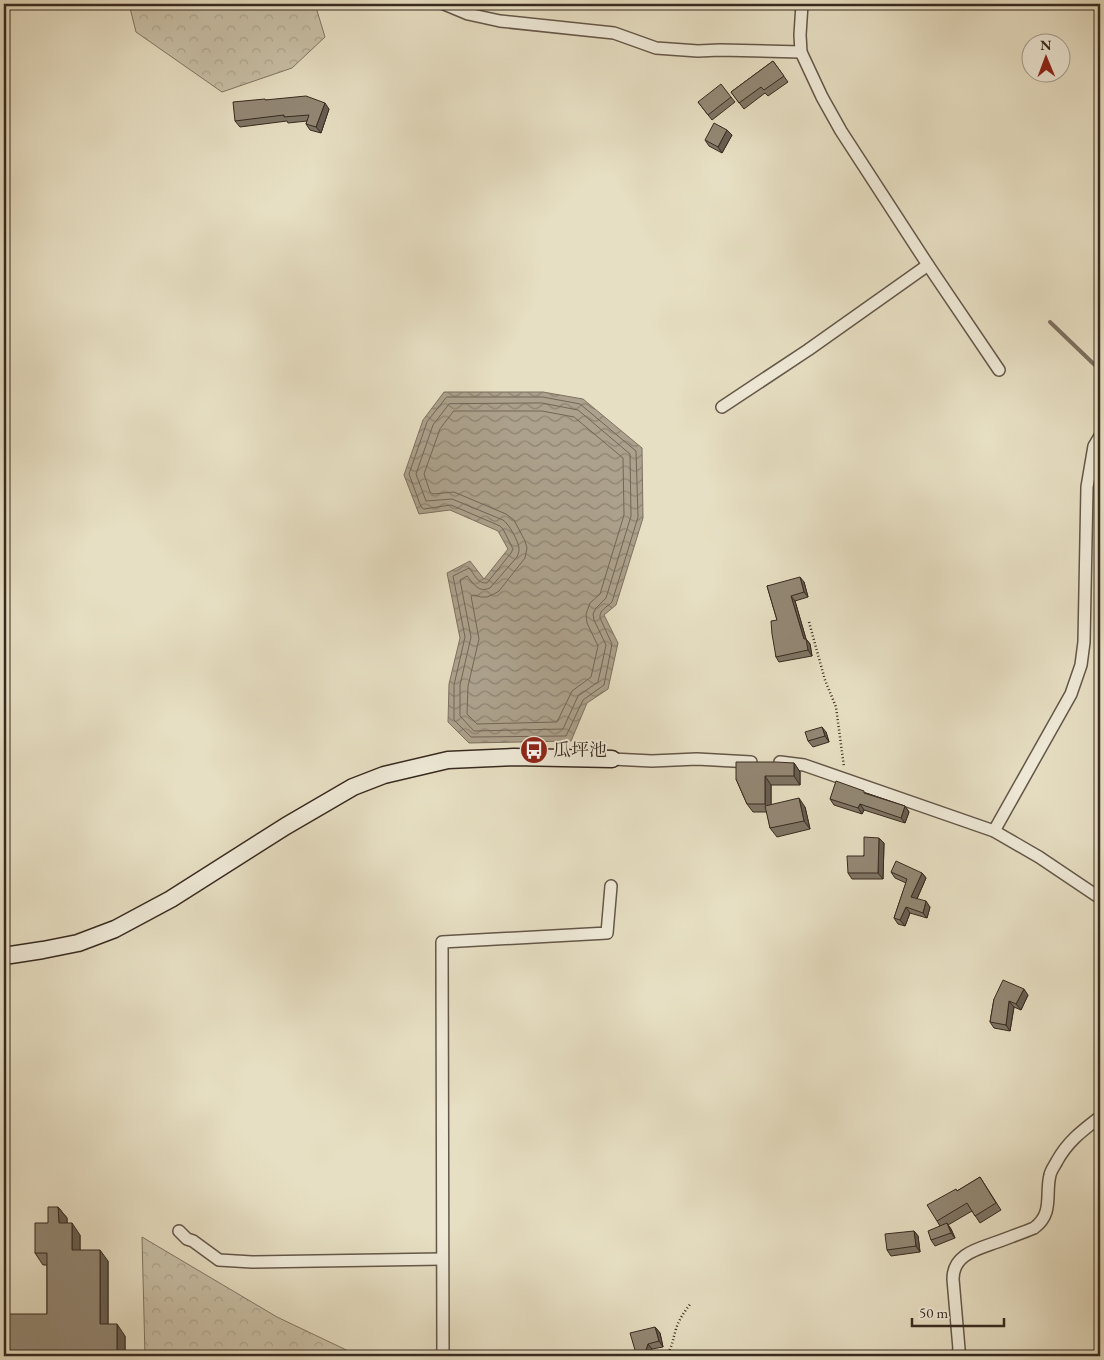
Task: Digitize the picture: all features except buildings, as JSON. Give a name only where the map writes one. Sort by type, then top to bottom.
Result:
[{"type":"street","points":[[444,4],[468,14],[500,21],[614,33],[656,48],[698,51],[801,52]]},
{"type":"street","points":[[802,4],[801,52],[822,97],[841,131],[928,265],[1000,370]]},
{"type":"street","points":[[722,407],[808,350],[928,265]]},
{"type":"street","points":[[994,831],[1071,694],[1082,665],[1087,487],[1094,446],[1100,436]]},
{"type":"street","points":[[4,956],[78,943],[115,929],[171,899],[278,831],[353,787],[384,775],[448,760],[514,757],[652,761],[697,760],[804,765],[994,831],[1039,857],[1100,898]]},
{"type":"street","points":[[443,1356],[442,942],[608,933],[611,886]]},
{"type":"street","points":[[957,1356],[959,1349],[953,1271],[957,1263],[970,1252],[1034,1228],[1043,1222],[1049,1196],[1050,1174],[1064,1149],[1075,1137],[1100,1117]]},
{"type":"street","points":[[179,1231],[187,1239],[193,1241],[218,1260],[252,1262],[442,1260]]},
{"type":"path","points":[[809,622],[825,680],[836,707],[842,744],[844,779]]},
{"type":"path","points":[[666,1356],[670,1351],[681,1317],[691,1303]]},
{"type":"green space","points":[[129,4],[315,4],[325,37],[292,68],[222,92],[136,32]]},
{"type":"green space","points":[[142,1237],[277,1317],[359,1356],[145,1356]]},
{"type":"water","name":"瓜坪池","points":[[444,392],[543,392],[583,399],[642,448],[643,518],[616,605],[604,615],[618,643],[608,689],[587,703],[571,741],[469,743],[448,722],[449,684],[460,638],[447,573],[470,561],[484,579],[508,549],[498,531],[450,510],[419,514],[404,475],[423,420]]},
{"type":"waterway","points":[[1050,322],[1100,370]]},
{"type":"place","name":"瓜坪池","points":[[534,750]]}]
